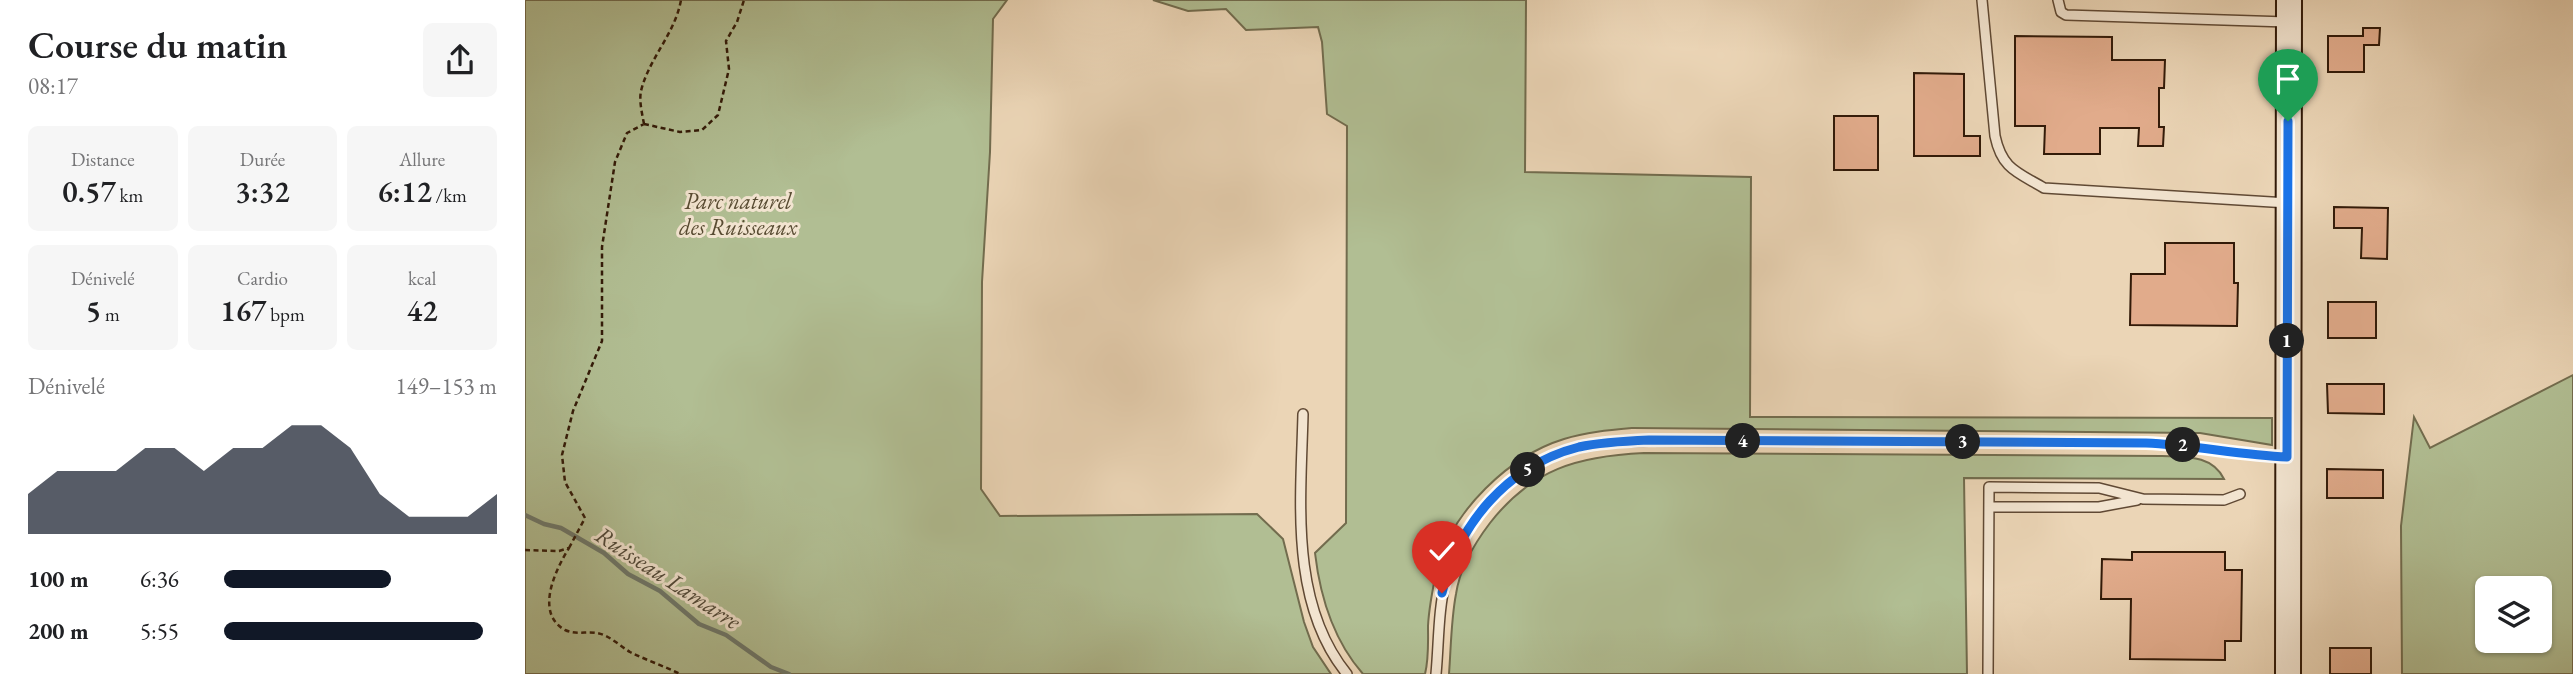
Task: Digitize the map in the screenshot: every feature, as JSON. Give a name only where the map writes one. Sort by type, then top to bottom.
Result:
[{"type":"street","points":[[2288,674],[2289,11]]},
{"type":"lane","points":[[1982,0],[1995,136],[1999,153],[2008,168],[2044,188],[2288,203]]},
{"type":"lane","points":[[2058,0],[2061,12],[2066,15],[2289,11]]},
{"type":"lane","points":[[1303,414],[1301,493],[1305,573],[1317,620],[1333,654],[1347,674]]},
{"type":"lane","points":[[1436,674],[1442,593],[1452,560],[1467,530],[1493,496],[1510,483],[1542,461],[1577,448],[1649,440],[2132,443],[2170,444],[2246,455],[2287,457]]},
{"type":"lane","points":[[1988,674],[1989,487],[2099,488],[2143,499]]},
{"type":"lane","points":[[1989,506],[2099,507],[2143,499],[2224,500],[2240,494]]},
{"type":"path","points":[[644,124],[640,93],[649,68],[679,15],[681,0]]},
{"type":"path","points":[[680,674],[631,653],[597,633],[566,631],[557,623],[550,608],[550,585],[585,518],[565,482],[562,455],[573,411],[602,341],[602,247],[615,162],[627,133],[644,124],[680,132],[702,130],[718,116],[729,69],[726,41],[737,22],[744,0]]},
{"type":"path","points":[[525,550],[559,551],[569,548]]},
{"type":"green space","name":"Parc naturel des Ruisseaux","points":[[525,0],[1007,0],[993,19],[990,152],[982,282],[981,489],[1000,516],[1257,514],[1283,539],[1304,622],[1313,647],[1331,674],[525,674]]},
{"type":"green space","points":[[1153,0],[1526,0],[1525,172],[1751,177],[1750,417],[2272,418],[2272,445],[2200,433],[1633,428],[1564,439],[1523,458],[1504,472],[1485,488],[1455,526],[1437,568],[1429,612],[1425,674],[1363,674],[1336,633],[1325,601],[1315,553],[1346,523],[1347,126],[1327,114],[1322,42],[1318,27],[1246,30],[1226,9],[1188,11]]},
{"type":"green space","points":[[2573,375],[2573,674],[2402,674],[2401,526],[2414,417],[2430,448]]},
{"type":"green space","points":[[1644,453],[2181,457],[2206,461],[2219,471],[2224,479],[1964,478],[1967,674],[1449,674],[1453,614],[1461,574],[1490,523],[1523,490],[1558,469],[1598,458]]},
{"type":"building","points":[[2363,28],[2380,28],[2379,45],[2364,45],[2364,72],[2328,72],[2328,36],[2363,36]]},
{"type":"building","points":[[2015,36],[2112,37],[2112,60],[2165,60],[2164,88],[2159,88],[2159,127],[2164,127],[2163,146],[2138,146],[2139,128],[2100,128],[2100,154],[2044,154],[2045,126],[2015,126]]},
{"type":"building","points":[[1914,73],[1964,74],[1964,136],[1980,136],[1980,156],[1914,156]]},
{"type":"building","points":[[1834,116],[1878,116],[1878,170],[1834,170]]},
{"type":"building","points":[[2334,207],[2388,208],[2387,259],[2361,258],[2362,228],[2334,228]]},
{"type":"building","points":[[2165,243],[2234,243],[2234,283],[2238,283],[2237,326],[2130,325],[2131,274],[2165,274]]},
{"type":"building","points":[[2328,302],[2376,302],[2376,338],[2328,338]]},
{"type":"building","points":[[2327,384],[2384,384],[2384,414],[2328,413]]},
{"type":"building","points":[[2327,469],[2383,470],[2383,498],[2327,498]]},
{"type":"building","points":[[2132,552],[2225,552],[2225,570],[2242,570],[2241,641],[2225,641],[2225,660],[2130,659],[2131,599],[2101,599],[2102,559],[2132,560]]},
{"type":"building","points":[[2330,648],[2371,648],[2371,674],[2330,674]]},
{"type":"waterway","name":"Ruisseau Lamarre","points":[[525,515],[561,528],[604,553],[628,574],[660,591],[699,624],[726,635],[771,667],[789,674]]},
{"type":"route","points":[[1442,593],[1459,544],[1493,496],[1542,461],[1560,453],[1595,444],[1649,440],[2146,443],[2287,457],[2288,121]]}]
